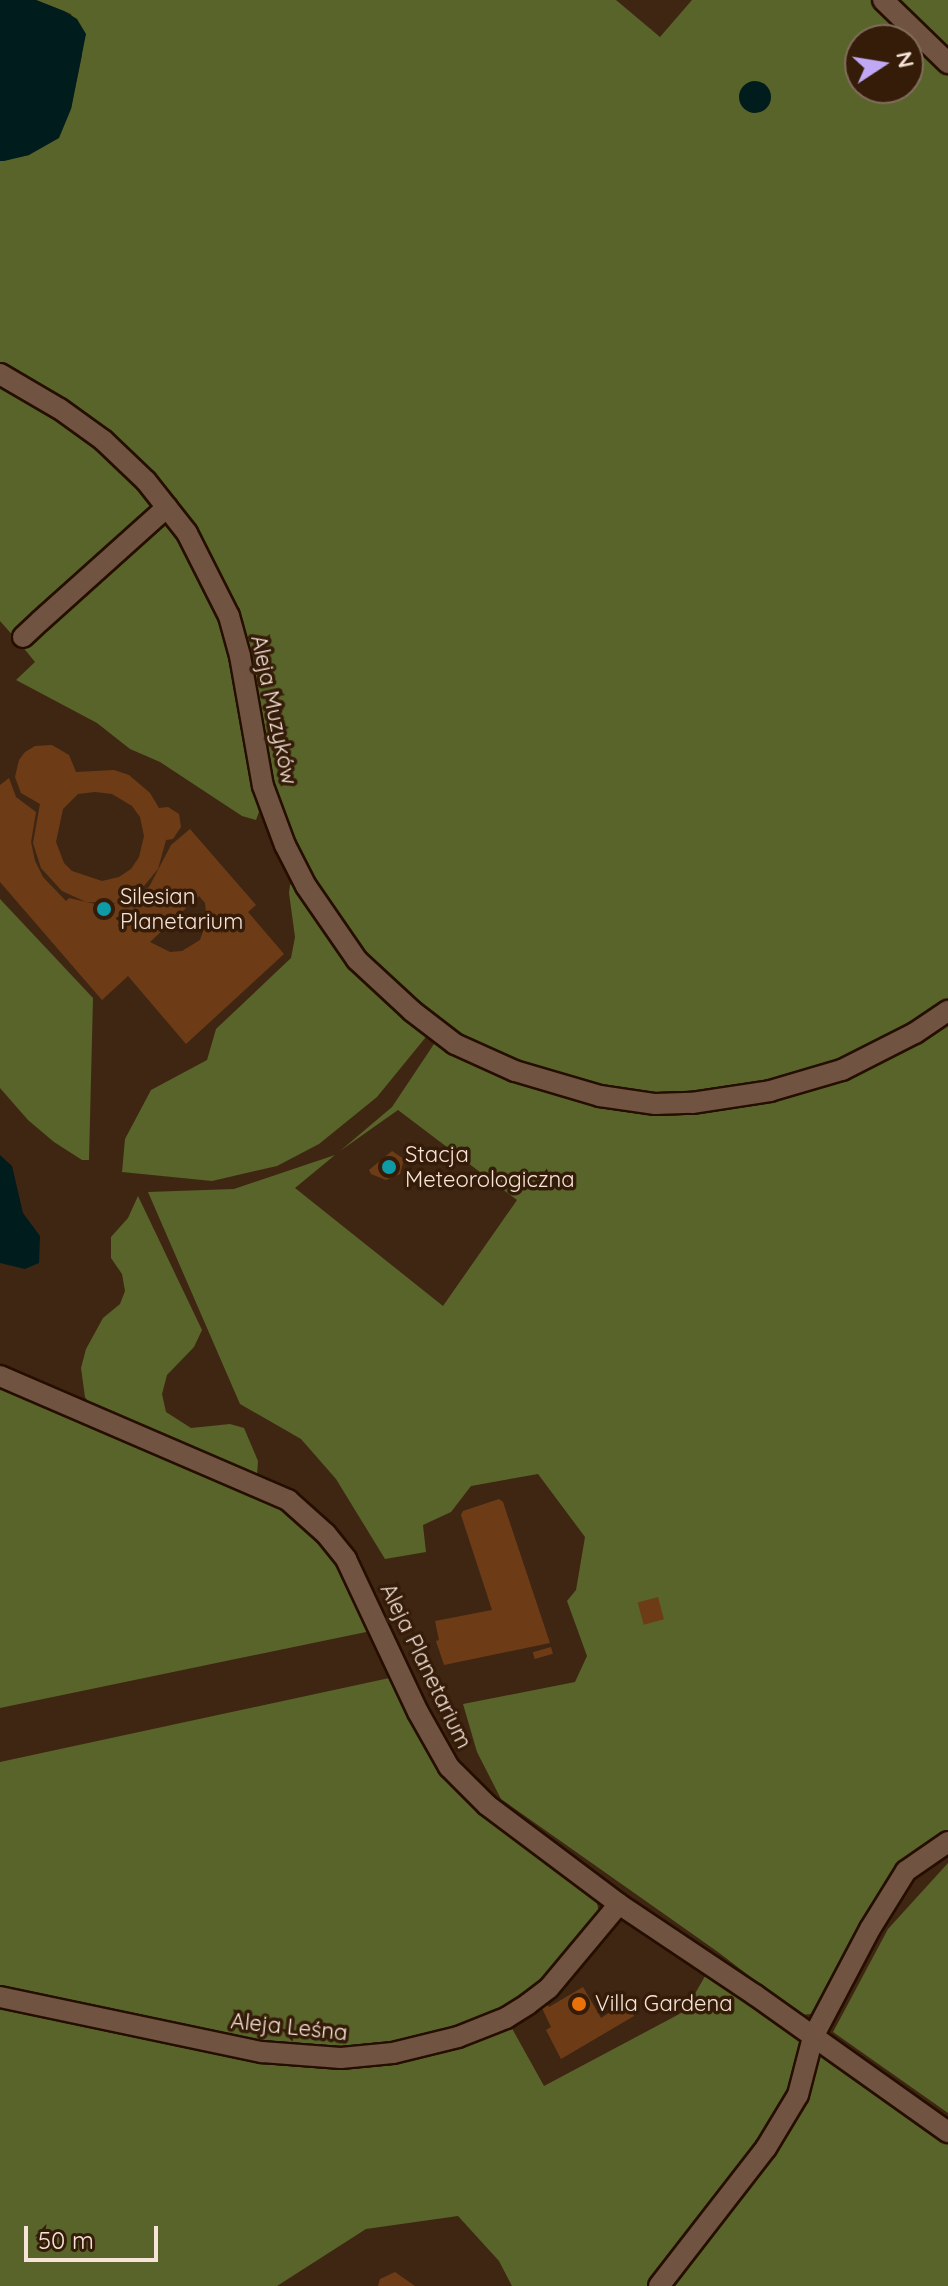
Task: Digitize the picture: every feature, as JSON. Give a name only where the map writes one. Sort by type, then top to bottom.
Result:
[{"type":"street","points":[[883,0],[948,63]]},
{"type":"street","name":"Aleja Muzyków","points":[[0,374],[48,401],[103,440],[167,507],[199,553],[229,616],[240,656],[263,786],[285,845],[306,886],[357,960],[412,1011],[455,1044],[515,1071],[600,1096],[655,1104],[692,1103],[770,1091],[842,1070],[891,1047],[948,1011]]},
{"type":"street","points":[[33,628],[167,507]]},
{"type":"street","name":"Aleja Planetarium","points":[[0,1376],[265,1489],[306,1515],[346,1559],[418,1712],[449,1767],[487,1805],[619,1904],[748,1990],[948,2132]]},
{"type":"street","points":[[659,2286],[774,2135],[798,2095],[813,2037],[870,1929],[906,1871],[948,1842]]},
{"type":"street","name":"Aleja Leśna","points":[[0,1997],[262,2052],[341,2058],[393,2053],[458,2037],[528,2004],[549,1988],[619,1904]]},
{"type":"green space","points":[[36,0],[616,0],[660,37],[692,0],[948,0],[948,1833],[935,1839],[886,1884],[818,2008],[811,2014],[800,2015],[718,1952],[501,1799],[477,1752],[463,1704],[575,1682],[587,1656],[567,1601],[576,1590],[585,1537],[538,1474],[471,1486],[451,1512],[423,1525],[426,1552],[385,1559],[336,1479],[301,1439],[240,1404],[148,1192],[234,1189],[335,1155],[295,1188],[443,1306],[517,1200],[398,1110],[340,1151],[392,1107],[442,1032],[340,932],[276,812],[240,645],[160,499],[16,639],[0,621],[0,161],[29,155],[71,109],[82,55],[71,14]]},
{"type":"green space","points":[[163,507],[224,617],[259,812],[256,820],[242,816],[160,762],[130,749],[97,723],[16,680],[35,662],[22,646]]},
{"type":"green space","points":[[296,881],[430,1032],[377,1097],[319,1144],[277,1166],[212,1181],[122,1172],[125,1139],[151,1090],[207,1060],[216,1029],[291,958],[295,937],[289,893],[290,885]]},
{"type":"green space","points":[[0,899],[93,998],[89,1160],[82,1160],[54,1142],[28,1120],[0,1088]]},
{"type":"green space","points":[[138,1196],[202,1330],[194,1347],[167,1375],[162,1394],[166,1412],[191,1428],[230,1424],[244,1428],[258,1461],[257,1476],[91,1406],[85,1397],[81,1368],[86,1349],[103,1318],[120,1304],[125,1291],[122,1274],[111,1258],[111,1237],[128,1218]]},
{"type":"green space","points":[[0,1389],[275,1504],[310,1530],[335,1562],[371,1631],[0,1708]]},
{"type":"green space","points":[[394,1677],[427,1747],[596,1898],[599,1913],[556,1969],[531,1992],[503,2010],[456,2027],[385,2046],[328,2049],[201,2032],[0,1990],[0,1762]]},
{"type":"green space","points":[[948,1863],[948,2113],[833,2032],[888,1929]]},
{"type":"green space","points":[[708,1971],[948,2141],[948,2286],[512,2286],[499,2261],[458,2216],[366,2229],[277,2286],[0,2286],[0,2003],[326,2066],[373,2065],[460,2044],[509,2023],[544,2086],[685,2011]]},
{"type":"water","points":[[0,0],[36,0],[64,11],[77,19],[86,34],[71,109],[59,138],[29,155],[4,161],[0,161]]},
{"type":"water","points":[[755,81],[767,85],[771,97],[767,109],[755,113],[743,109],[739,97],[743,85]]},
{"type":"water","points":[[0,1155],[12,1166],[23,1213],[40,1236],[39,1263],[25,1269],[0,1263]]},
{"type":"building","name":"Silesian Planetarium","points":[[52,745],[69,755],[76,772],[114,770],[129,775],[150,793],[159,808],[168,807],[179,814],[181,827],[173,839],[166,840],[158,869],[139,892],[116,903],[86,902],[62,891],[41,868],[33,843],[40,804],[21,793],[15,777],[19,760],[35,746]],"holes":[[[78,794],[112,794],[132,806],[140,817],[144,836],[139,857],[131,869],[119,877],[102,881],[72,871],[64,863],[56,842],[63,809]]]},
{"type":"building","name":"Silesian Planetarium","points":[[9,778],[16,797],[36,812],[31,842],[35,861],[43,877],[66,901],[69,898],[104,906],[128,900],[149,887],[171,845],[190,829],[256,905],[248,912],[284,954],[186,1044],[128,976],[102,1000],[0,882],[0,785]],"holes":[[[199,896],[205,903],[207,920],[200,940],[182,951],[170,952],[150,942]]]},
{"type":"building","name":"Stacja Meteorologiczna","points":[[392,1151],[404,1159],[400,1174],[386,1180],[371,1174],[369,1170]]},
{"type":"building","points":[[499,1499],[503,1502],[550,1643],[444,1665],[436,1641],[439,1640],[435,1621],[492,1610],[461,1515],[463,1511]]},
{"type":"building","points":[[658,1597],[664,1619],[644,1625],[638,1602]]},
{"type":"building","points":[[551,1647],[553,1654],[535,1659],[533,1652]]},
{"type":"building","points":[[583,1987],[601,2018],[626,2002],[634,2016],[561,2059],[546,2030],[551,2027],[541,2006],[546,2003],[549,2007]]},
{"type":"building","points":[[395,2272],[415,2286],[378,2286],[380,2279]]},
{"type":"place","name":"Silesian Planetarium","points":[[104,909]]},
{"type":"place","name":"Stacja Meteorologiczna","points":[[389,1167]]},
{"type":"place","name":"Villa Gardena","points":[[579,2004]]}]
